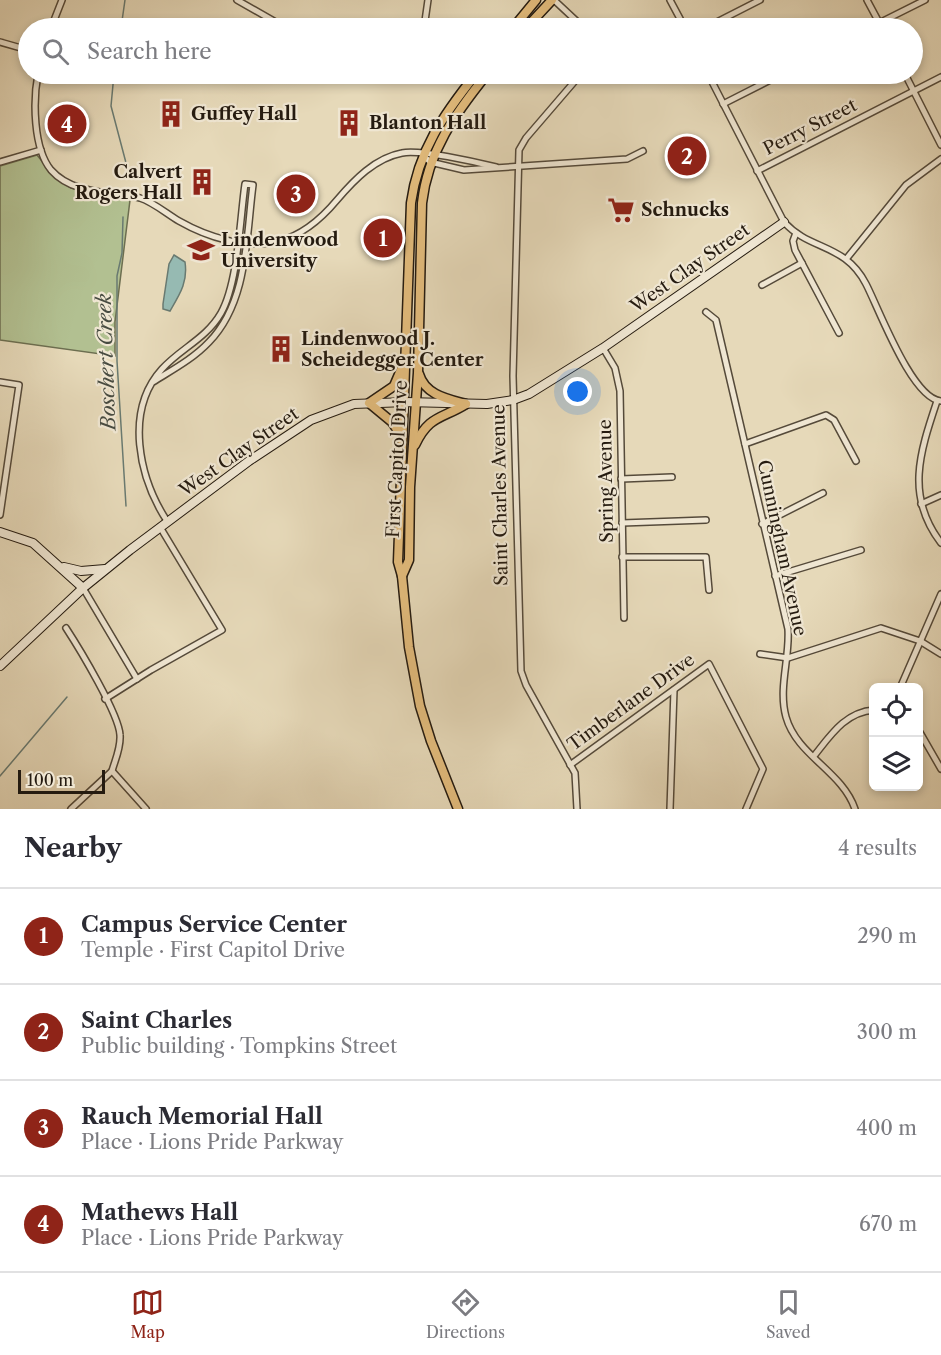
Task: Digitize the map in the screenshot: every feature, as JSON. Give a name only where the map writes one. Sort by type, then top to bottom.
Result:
[{"type":"main road","points":[[521,18],[536,0]]},
{"type":"main road","points":[[536,18],[553,0]]},
{"type":"main road","name":"First Capitol Drive","points":[[458,809],[436,756],[420,706],[409,647],[402,576],[398,562],[398,543],[406,402],[411,203],[415,176],[442,117],[468,84]]},
{"type":"main road","name":"First Capitol Drive","points":[[402,576],[409,560],[412,453],[417,402],[422,203],[432,159],[451,120],[479,84]]},
{"type":"main road","name":"West Clay Street","points":[[0,666],[107,568],[167,521],[311,420],[354,404],[417,402],[466,404],[513,400],[548,384],[603,348],[784,222]]},
{"type":"main road","points":[[403,439],[392,422],[369,403],[394,386],[401,374],[408,341]]},
{"type":"main road","points":[[418,373],[428,388],[441,398],[466,404]]},
{"type":"main road","points":[[412,453],[429,423],[437,416],[466,404]]},
{"type":"main road","points":[[0,532],[33,543],[83,588]]},
{"type":"main road","points":[[62,567],[81,571],[107,568]]},
{"type":"street","points":[[55,18],[62,0]]},
{"type":"street","points":[[237,0],[268,18]]},
{"type":"street","points":[[425,18],[428,0]]},
{"type":"street","points":[[553,0],[573,18]]},
{"type":"street","points":[[670,0],[680,18]]},
{"type":"street","points":[[725,18],[760,0]]},
{"type":"street","points":[[867,0],[877,18]]},
{"type":"street","points":[[895,18],[925,0]]},
{"type":"street","points":[[0,42],[18,47]]},
{"type":"street","name":"Perry Street","points":[[757,171],[941,77]]},
{"type":"street","points":[[37,84],[34,105],[41,150],[52,171],[66,182],[96,191],[142,199],[182,223],[245,243],[262,244],[296,236],[319,219],[359,175],[394,155],[406,152],[423,155],[464,170],[627,159],[643,151]]},
{"type":"street","points":[[517,166],[519,150],[526,138],[572,84]]},
{"type":"street","points":[[713,84],[784,222],[796,233],[847,258],[865,282],[920,389],[939,401],[919,468],[921,504],[926,520],[941,543]]},
{"type":"street","points":[[723,104],[762,84]]},
{"type":"street","points":[[910,84],[941,145]]},
{"type":"street","points":[[0,162],[41,150]]},
{"type":"street","points":[[432,159],[496,167]]},
{"type":"street","points":[[847,258],[906,185],[941,159]]},
{"type":"street","name":"Saint Charles Avenue","points":[[517,166],[513,400],[521,671],[577,782],[577,809]]},
{"type":"street","points":[[153,382],[195,355],[221,328],[236,298],[254,185],[245,184],[232,280],[220,314],[204,336],[162,369],[153,382],[140,407],[143,470],[152,496],[167,521]]},
{"type":"street","points":[[796,233],[793,246],[839,333]]},
{"type":"street","points":[[762,285],[802,263]]},
{"type":"street","name":"Cunningham Avenue","points":[[706,312],[716,320],[788,629],[788,658],[783,690],[786,718],[793,733],[847,790],[855,809]]},
{"type":"street","name":"Spring Avenue","points":[[603,348],[619,380],[624,618]]},
{"type":"street","points":[[0,382],[19,385],[0,515]]},
{"type":"street","points":[[745,444],[826,416],[834,420],[856,461]]},
{"type":"street","points":[[0,460],[9,462]]},
{"type":"street","points":[[621,479],[672,477]]},
{"type":"street","points":[[762,524],[823,493]]},
{"type":"street","points":[[921,504],[941,495]]},
{"type":"street","points":[[622,523],[706,520]]},
{"type":"street","points":[[105,699],[222,630],[160,527]]},
{"type":"street","points":[[775,576],[861,550]]},
{"type":"street","points":[[622,557],[706,557],[709,590]]},
{"type":"street","points":[[83,588],[137,679]]},
{"type":"street","points":[[902,683],[941,594]]},
{"type":"street","points":[[66,628],[83,652],[118,725],[120,735],[112,771],[70,809]]},
{"type":"street","points":[[760,654],[788,658],[881,628],[920,641],[941,654]]},
{"type":"street","name":"Timberlane Drive","points":[[570,765],[709,664],[764,769],[746,809]]},
{"type":"street","points":[[669,809],[674,690]]},
{"type":"street","points":[[814,756],[834,729],[844,721],[869,711]]},
{"type":"street","points":[[923,737],[941,769]]},
{"type":"street","points":[[112,771],[146,809]]},
{"type":"green space","points":[[37,155],[53,175],[71,188],[130,200],[115,322],[115,356],[0,340],[0,166]]},
{"type":"water","points":[[174,255],[185,262],[186,269],[180,293],[170,311],[163,309],[163,304],[169,264]]},
{"type":"waterway","name":"Boschert Creek","points":[[122,18],[125,0]]},
{"type":"waterway","name":"Boschert Creek","points":[[113,84],[111,106],[130,178]]},
{"type":"waterway","name":"Boschert Creek","points":[[123,217],[122,253],[117,276],[117,361],[126,506]]},
{"type":"waterway","name":"Boschert Creek","points":[[0,776],[67,697]]},
{"type":"place","name":"Guffey Hall","points":[[171,114]]},
{"type":"place","name":"Blanton Hall","points":[[349,123]]},
{"type":"place","name":"Mathews Hall","points":[[67,124]]},
{"type":"place","name":"Saint Charles","points":[[687,156]]},
{"type":"place","name":"Calvert Rogers Hall","points":[[202,182]]},
{"type":"place","name":"Rauch Memorial Hall","points":[[296,194]]},
{"type":"place","name":"Schnucks","points":[[621,210]]},
{"type":"place","name":"Campus Service Center","points":[[383,238]]},
{"type":"place","name":"Lindenwood University","points":[[201,250]]},
{"type":"place","name":"Lindenwood J. Scheidegger Center","points":[[281,349]]}]
